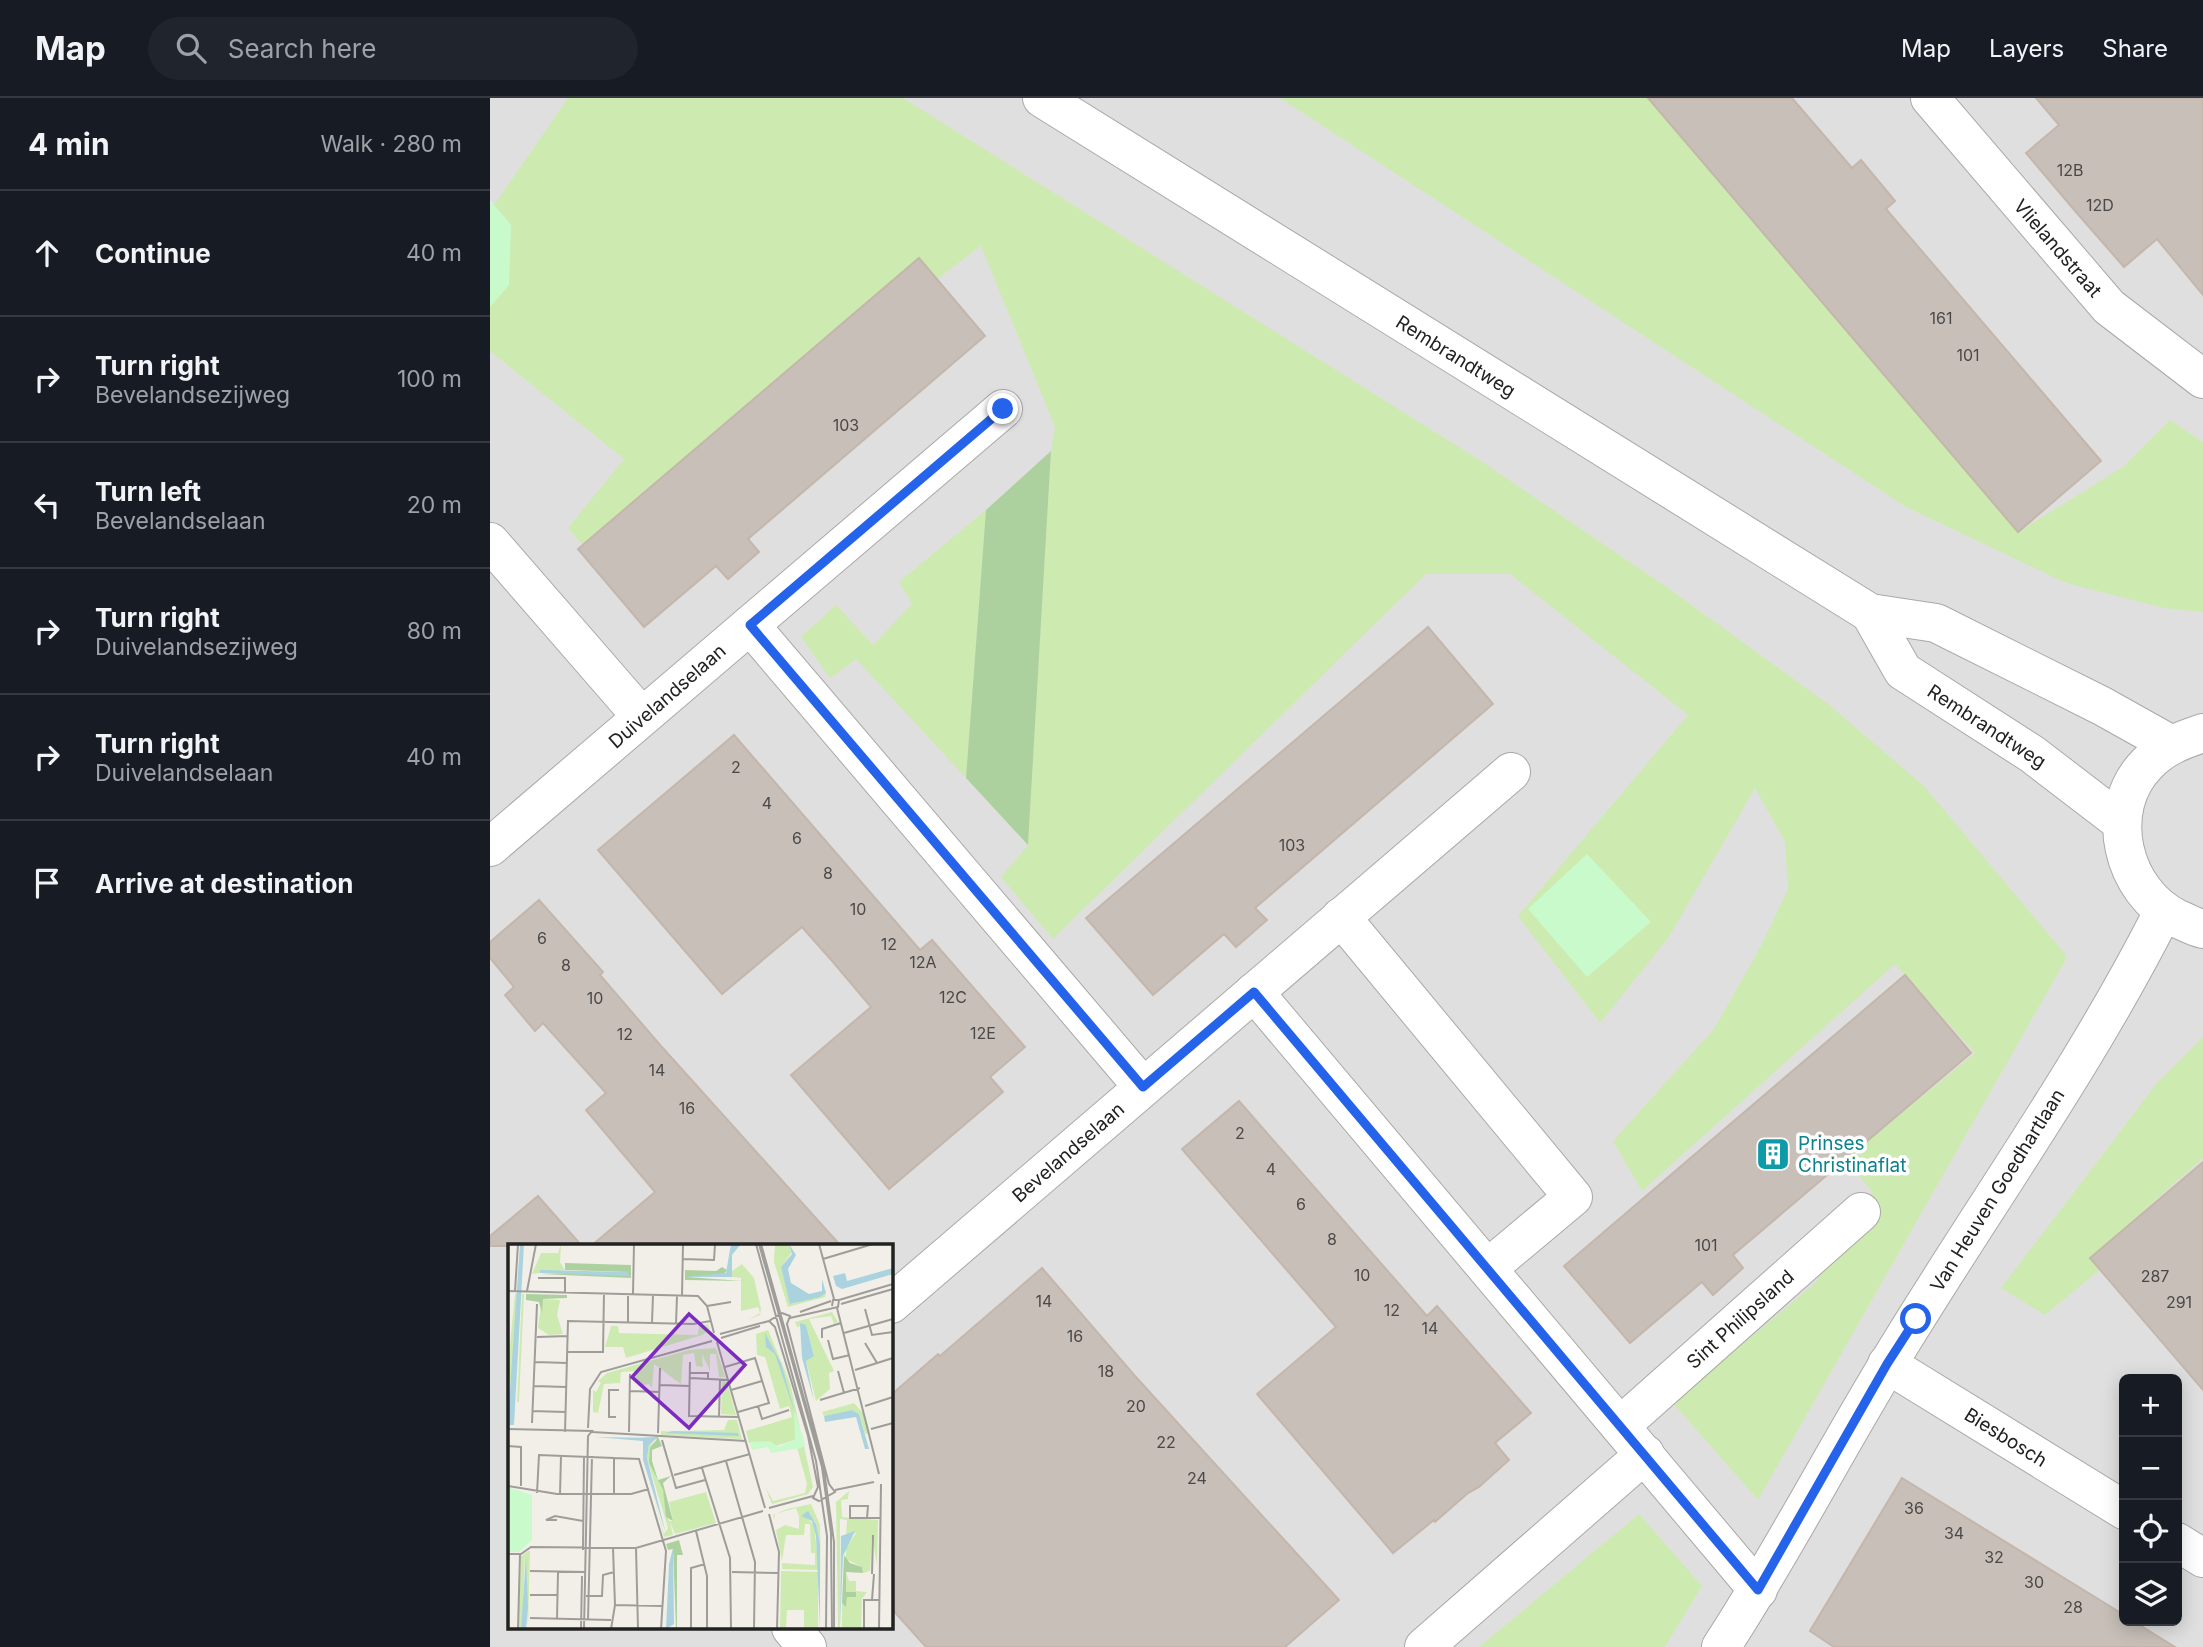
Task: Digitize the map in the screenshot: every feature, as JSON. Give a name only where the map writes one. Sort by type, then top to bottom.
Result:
[{"type":"street","name":"Rembrandtweg","points":[[1042,98],[1870,613],[1936,622],[2102,706],[2187,739]]},
{"type":"street","name":"Vlielandstraat","points":[[1930,98],[2109,307],[2203,379]]},
{"type":"street","name":"Duivelandselaan","points":[[490,847],[1003,409]]},
{"type":"street","points":[[490,541],[642,717]]},
{"type":"street","name":"Rembrandtweg","points":[[1870,613],[1903,671],[2032,754],[2122,823]]},
{"type":"street","points":[[750,625],[1143,1087]]},
{"type":"street","points":[[2187,739],[2146,765],[2129,792],[2122,823],[2125,857],[2139,887],[2163,912],[2203,929]]},
{"type":"street","name":"Bevelandselaan","points":[[892,1303],[1511,772]]},
{"type":"street","name":"Van Heuven Goedhartlaan","points":[[1721,1647],[1758,1590],[1887,1364],[2116,1002],[2163,912]]},
{"type":"street","points":[[1341,917],[1573,1197],[1488,1268]]},
{"type":"street","points":[[1254,992],[1758,1590]]},
{"type":"street","name":"Sint Philipsland","points":[[1620,1426],[1861,1212]]},
{"type":"street","name":"Biesbosch","points":[[1887,1364],[2119,1507]]},
{"type":"street","points":[[1424,1647],[1645,1454]]},
{"type":"street","points":[[2182,1545],[2203,1559]]},
{"type":"street","points":[[793,1630],[807,1647]]},
{"type":"shaded area","points":[[490,98],[2203,98],[2203,1647],[490,1647]]},
{"type":"green space","points":[[568,98],[903,98],[1481,461],[1668,588],[1828,704],[1924,786],[2066,955],[2065,961],[1758,1500],[1673,1403],[1815,1283],[1872,1191],[1845,1160],[1975,1053],[1895,964],[1642,1191],[1613,1141],[1714,1029],[1761,946],[1788,889],[1785,842],[1755,788],[1669,937],[1600,1023],[1518,916],[1688,715],[1510,574],[1426,574],[1053,939],[1001,877],[1028,845],[1051,451],[1055,427],[981,246],[583,545],[568,528],[624,459],[490,351],[490,211]]},
{"type":"green space","points":[[1280,98],[1648,98],[2018,532],[2123,467],[2170,420],[2203,442],[2203,612],[2164,608],[2066,583],[1906,507]]},
{"type":"green space","points":[[490,200],[511,225],[509,285],[490,307]]},
{"type":"green space","points":[[1051,451],[1028,845],[966,778],[986,510]]},
{"type":"green space","points":[[986,510],[966,778],[856,659],[830,678],[801,637],[836,605],[873,645],[912,604],[899,582]]},
{"type":"green space","points":[[1587,854],[1651,922],[1587,977],[1528,909]]},
{"type":"green space","points":[[2203,1037],[2203,1158],[2090,1258],[2102,1268],[2045,1315],[2001,1288],[2157,1083]]},
{"type":"green space","points":[[1639,1514],[1702,1586],[1665,1647],[1479,1647]]},
{"type":"building","points":[[1648,98],[1792,98],[1852,168],[1861,160],[1895,201],[1886,209],[2101,461],[2018,532]]},
{"type":"building","points":[[2036,98],[2203,98],[2203,295],[2157,239],[2124,267],[2076,212],[2026,153],[2059,125]]},
{"type":"building","points":[[919,258],[985,336],[748,539],[759,552],[728,579],[716,566],[644,627],[578,549]]},
{"type":"building","points":[[1428,627],[1493,704],[1255,908],[1267,920],[1236,947],[1224,934],[1153,995],[1086,918]]},
{"type":"building","points":[[734,735],[920,950],[932,940],[1025,1047],[990,1077],[1003,1092],[889,1189],[791,1075],[871,1007],[833,962],[802,927],[722,994],[598,850]]},
{"type":"building","points":[[539,900],[603,972],[600,975],[661,1046],[839,1244],[593,1244],[655,1192],[586,1110],[606,1093],[543,1023],[535,1031],[505,995],[514,987],[490,958],[490,942]]},
{"type":"building","name":"Prinses Christinaflat","points":[[1905,975],[1971,1053],[1733,1255],[1743,1268],[1713,1295],[1702,1282],[1630,1343],[1564,1266]]},
{"type":"building","points":[[1239,1101],[1427,1316],[1437,1306],[1531,1413],[1495,1443],[1509,1460],[1479,1487],[1393,1553],[1257,1394],[1336,1327],[1182,1149]]},
{"type":"building","points":[[2203,1162],[2203,1390],[2090,1258]]},
{"type":"building","points":[[538,1196],[580,1244],[490,1246],[490,1236]]},
{"type":"building","points":[[1042,1268],[1135,1376],[1339,1600],[1285,1647],[926,1647],[892,1609],[892,1394],[938,1354],[940,1356]]},
{"type":"building","points":[[1902,1478],[2119,1612],[2119,1626],[2141,1626],[2175,1647],[1834,1647],[1810,1631]]},
{"type":"place","name":"Prinses Christinaflat","points":[[1773,1154]]},
{"type":"route","points":[[1003,409],[750,625],[1143,1087],[1254,992],[1758,1590],[1887,1364],[1916,1319]]}]
